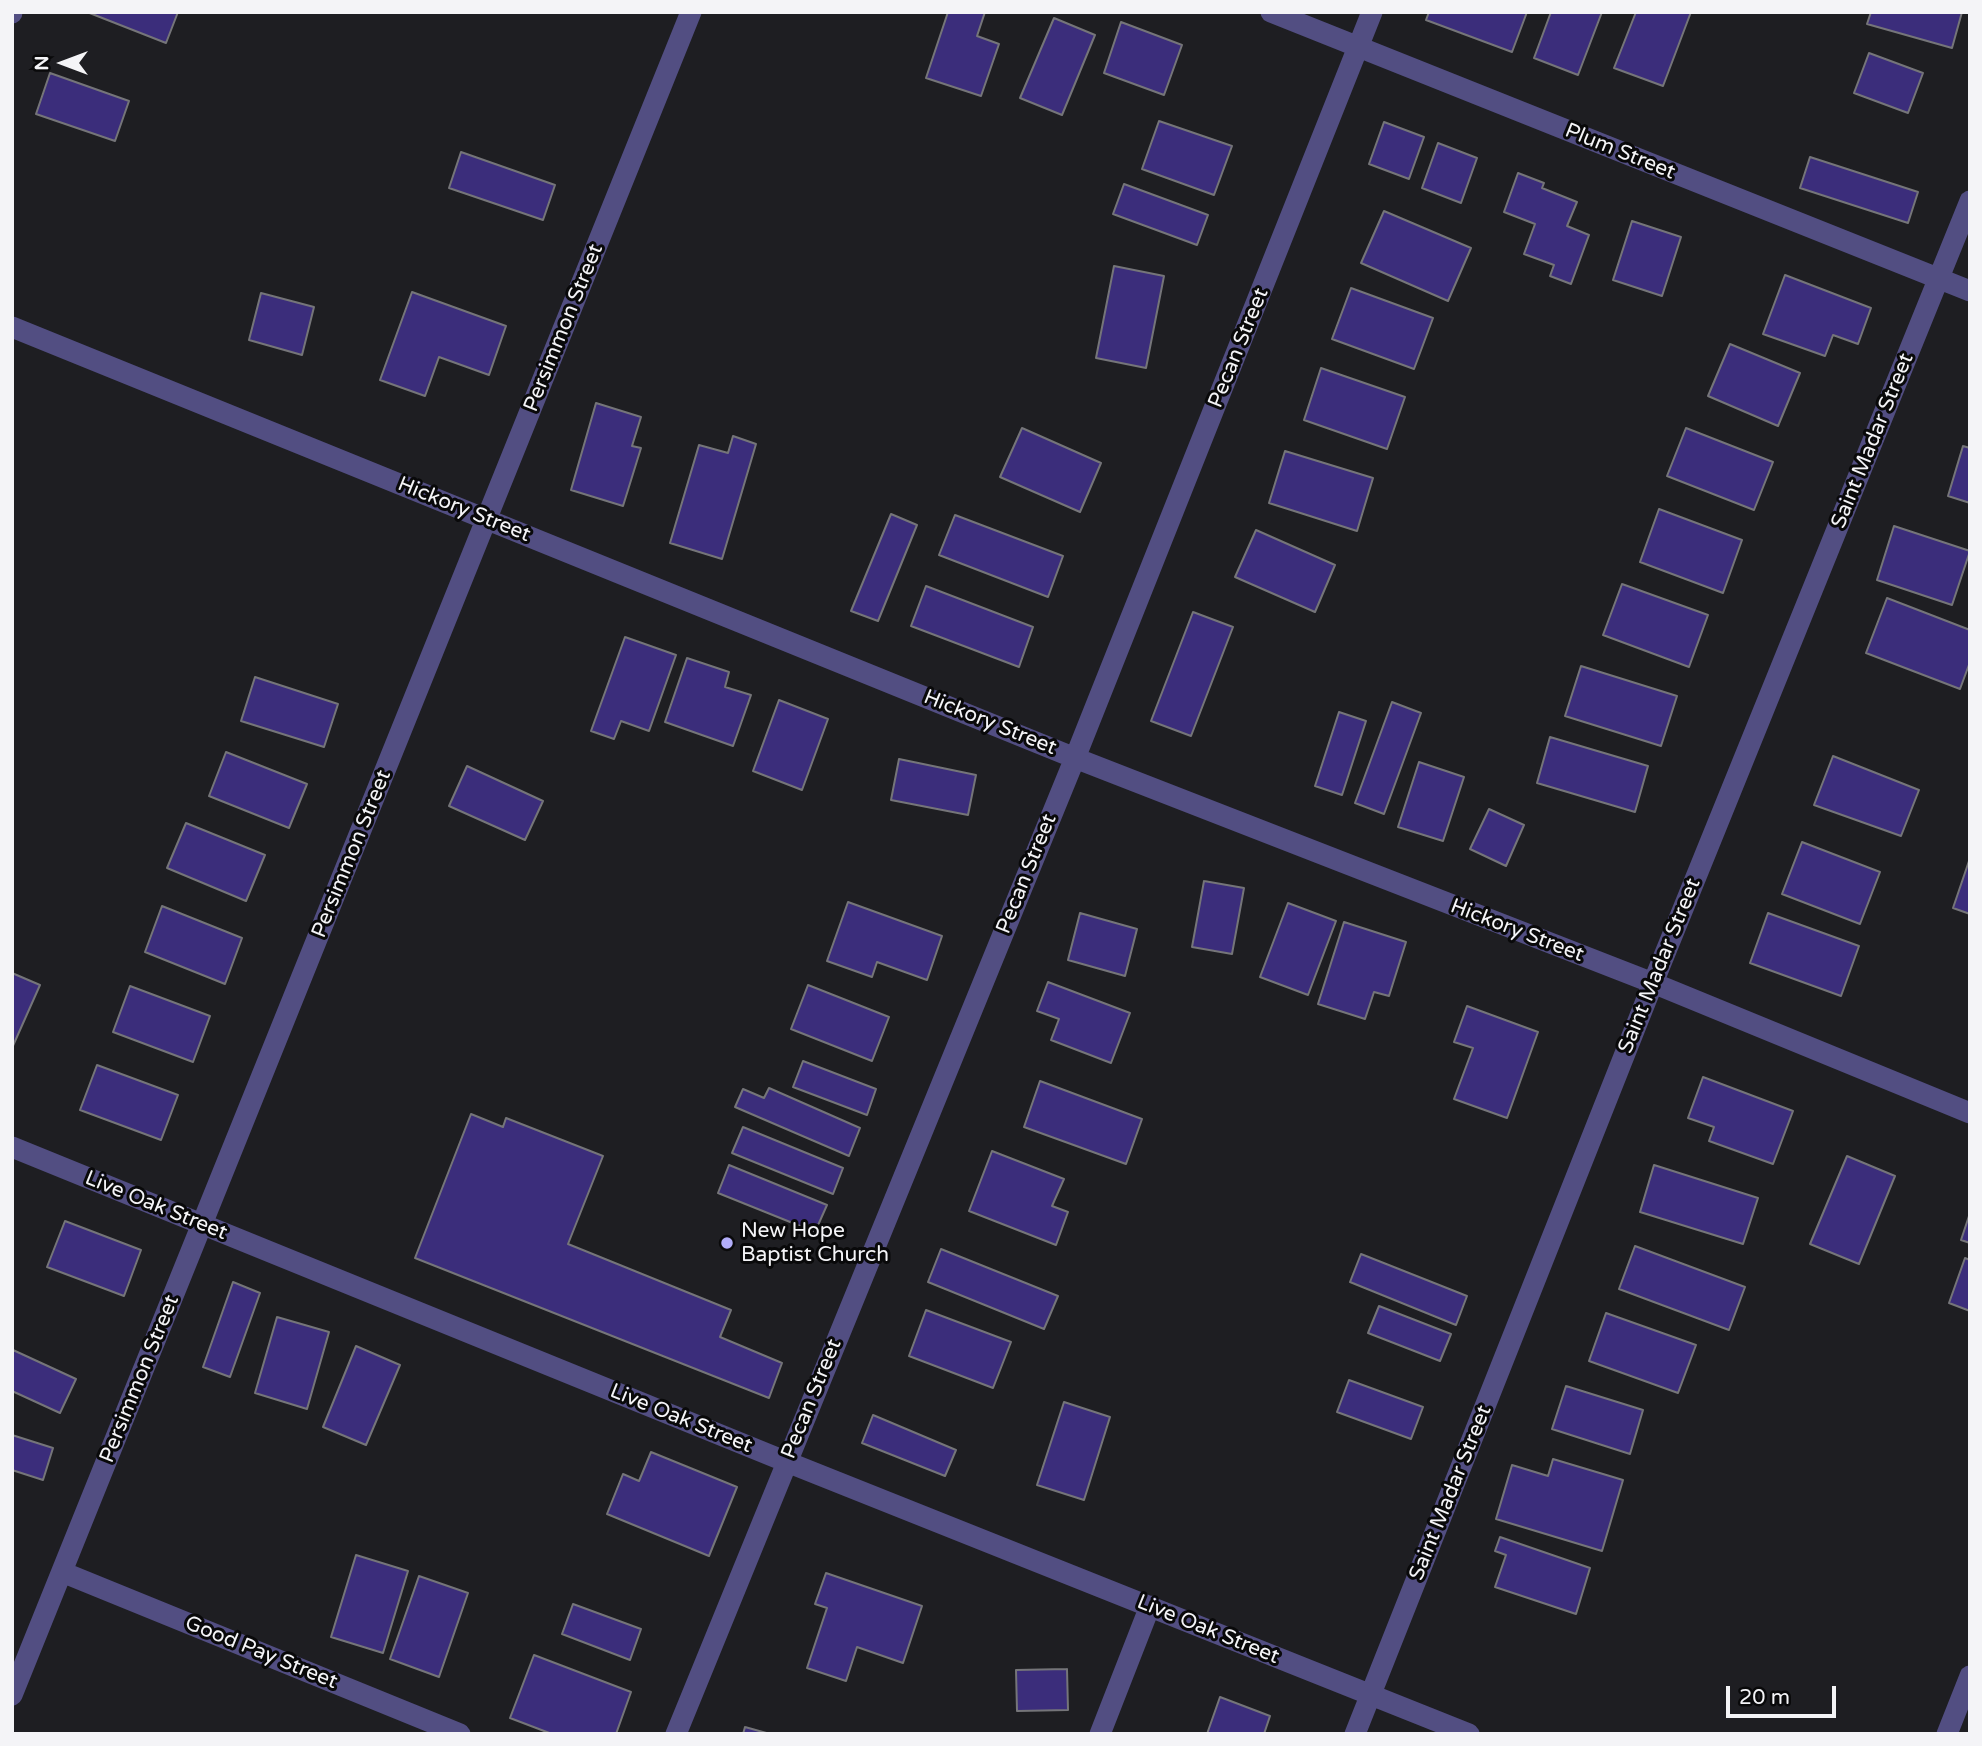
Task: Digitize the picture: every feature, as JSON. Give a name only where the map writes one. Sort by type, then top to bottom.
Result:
[{"type":"street","name":"Persimmon Street","points":[[12,1695],[691,12]]},
{"type":"street","name":"Plum Street","points":[[1271,12],[1970,292]]},
{"type":"street","name":"Pecan Street","points":[[676,1734],[1075,758],[1372,12]]},
{"type":"street","name":"Saint Madar Street","points":[[1355,1734],[1653,983],[1970,201]]},
{"type":"street","name":"Hickory Street","points":[[12,327],[1075,758],[1653,983],[1970,1113]]},
{"type":"street","name":"Live Oak Street","points":[[12,1147],[787,1462],[1469,1734]]},
{"type":"street","name":"Good Pay Street","points":[[62,1572],[460,1734]]},
{"type":"street","points":[[1100,1734],[1150,1606]]},
{"type":"street","points":[[1947,1734],[1970,1676]]},
{"type":"building","points":[[87,12],[178,12],[166,43]]},
{"type":"building","points":[[948,12],[985,12],[977,36],[999,44],[981,96],[926,78]]},
{"type":"building","points":[[1429,12],[1527,12],[1512,52],[1426,20]]},
{"type":"building","points":[[1551,12],[1602,12],[1578,75],[1534,58]]},
{"type":"building","points":[[1636,12],[1691,12],[1663,86],[1614,68]]},
{"type":"building","points":[[1871,12],[1962,12],[1952,48],[1867,24]]},
{"type":"building","points":[[1054,18],[1095,35],[1062,115],[1020,98]]},
{"type":"building","points":[[1121,22],[1182,45],[1164,95],[1104,73]]},
{"type":"building","points":[[1869,53],[1923,73],[1908,113],[1854,93]]},
{"type":"building","points":[[50,73],[129,101],[115,141],[36,114]]},
{"type":"building","points":[[1159,121],[1232,146],[1214,195],[1142,169]]},
{"type":"building","points":[[1384,122],[1424,137],[1409,179],[1369,164]]},
{"type":"building","points":[[1438,143],[1477,158],[1461,203],[1422,188]]},
{"type":"building","points":[[461,152],[555,185],[543,220],[449,188]]},
{"type":"building","points":[[1810,157],[1918,192],[1908,223],[1800,188]]},
{"type":"building","points":[[1518,173],[1544,183],[1542,188],[1577,202],[1567,226],[1589,235],[1571,284],[1550,276],[1554,265],[1524,254],[1535,224],[1504,212]]},
{"type":"building","points":[[1124,184],[1208,215],[1197,245],[1113,214]]},
{"type":"building","points":[[1384,211],[1471,248],[1448,301],[1361,263]]},
{"type":"building","points":[[1632,221],[1681,237],[1662,296],[1613,280]]},
{"type":"building","points":[[1114,266],[1164,276],[1146,368],[1096,358]]},
{"type":"building","points":[[1785,275],[1871,308],[1858,344],[1833,335],[1825,356],[1763,334]]},
{"type":"building","points":[[1351,288],[1433,318],[1414,369],[1332,339]]},
{"type":"building","points":[[412,292],[506,326],[489,375],[439,357],[425,396],[380,380]]},
{"type":"building","points":[[261,293],[314,307],[302,355],[249,340]]},
{"type":"building","points":[[1730,344],[1800,373],[1778,426],[1708,396]]},
{"type":"building","points":[[1321,368],[1405,397],[1387,449],[1304,420]]},
{"type":"building","points":[[596,403],[641,417],[632,446],[641,448],[623,506],[571,490]]},
{"type":"building","points":[[1022,428],[1101,463],[1080,512],[1000,477]]},
{"type":"building","points":[[1686,428],[1773,462],[1754,510],[1667,476]]},
{"type":"building","points":[[733,436],[756,444],[722,559],[670,543],[699,445],[728,453]]},
{"type":"building","points":[[1963,446],[1970,448],[1970,503],[1948,496]]},
{"type":"building","points":[[1285,451],[1373,478],[1357,531],[1269,503]]},
{"type":"building","points":[[1659,509],[1742,540],[1723,593],[1640,562]]},
{"type":"building","points":[[891,514],[917,525],[878,621],[851,611]]},
{"type":"building","points":[[955,515],[1063,556],[1048,597],[939,555]]},
{"type":"building","points":[[1894,526],[1970,551],[1952,605],[1877,580]]},
{"type":"building","points":[[1256,530],[1335,565],[1315,612],[1235,577]]},
{"type":"building","points":[[1622,584],[1708,615],[1689,667],[1603,635]]},
{"type":"building","points":[[926,586],[1033,627],[1019,667],[911,626]]},
{"type":"building","points":[[1887,598],[1970,630],[1970,662],[1960,689],[1866,653]]},
{"type":"building","points":[[1193,612],[1233,627],[1191,736],[1151,721]]},
{"type":"building","points":[[625,637],[676,655],[649,731],[621,721],[614,739],[591,731]]},
{"type":"building","points":[[687,658],[729,672],[725,687],[751,695],[733,746],[665,722]]},
{"type":"building","points":[[1581,666],[1677,696],[1661,746],[1565,716]]},
{"type":"building","points":[[255,677],[338,704],[324,747],[241,721]]},
{"type":"building","points":[[779,700],[828,719],[802,790],[753,771]]},
{"type":"building","points":[[1392,702],[1421,713],[1384,814],[1355,803]]},
{"type":"building","points":[[1339,712],[1366,721],[1342,795],[1315,786]]},
{"type":"building","points":[[1550,737],[1648,766],[1635,812],[1537,783]]},
{"type":"building","points":[[226,752],[307,784],[289,828],[209,796]]},
{"type":"building","points":[[1833,756],[1919,790],[1901,836],[1814,805]]},
{"type":"building","points":[[899,759],[976,775],[968,815],[891,800]]},
{"type":"building","points":[[1419,762],[1464,777],[1443,841],[1398,827]]},
{"type":"building","points":[[467,766],[543,801],[525,840],[449,806]]},
{"type":"building","points":[[1489,809],[1524,825],[1506,866],[1470,849]]},
{"type":"building","points":[[186,823],[265,855],[246,901],[167,868]]},
{"type":"building","points":[[1802,842],[1880,872],[1860,924],[1782,894]]},
{"type":"building","points":[[1970,858],[1970,914],[1953,908]]},
{"type":"building","points":[[1204,881],[1244,888],[1232,954],[1192,947]]},
{"type":"building","points":[[848,902],[942,936],[927,980],[877,962],[872,977],[827,961]]},
{"type":"building","points":[[1288,903],[1336,921],[1308,995],[1260,977]]},
{"type":"building","points":[[162,906],[242,938],[225,984],[145,952]]},
{"type":"building","points":[[1080,913],[1137,929],[1125,976],[1068,960]]},
{"type":"building","points":[[1768,913],[1859,946],[1841,996],[1750,963]]},
{"type":"building","points":[[1344,922],[1406,942],[1389,996],[1374,992],[1365,1019],[1318,1004]]},
{"type":"building","points":[[12,973],[40,985],[12,1048]]},
{"type":"building","points":[[1048,982],[1130,1013],[1111,1063],[1051,1040],[1059,1019],[1037,1011]]},
{"type":"building","points":[[808,985],[889,1017],[872,1061],[791,1029]]},
{"type":"building","points":[[130,986],[210,1016],[193,1062],[113,1032]]},
{"type":"building","points":[[1467,1006],[1538,1032],[1507,1118],[1454,1099],[1473,1048],[1454,1042]]},
{"type":"building","points":[[803,1061],[876,1089],[867,1115],[793,1087]]},
{"type":"building","points":[[97,1065],[178,1095],[161,1140],[80,1110]]},
{"type":"building","points":[[1703,1077],[1793,1111],[1773,1164],[1709,1141],[1714,1127],[1688,1118]]},
{"type":"building","points":[[1040,1081],[1142,1119],[1126,1164],[1024,1127]]},
{"type":"building","points":[[769,1088],[860,1128],[849,1156],[735,1107],[743,1089],[764,1098]]},
{"type":"building","points":[[471,1114],[503,1127],[506,1118],[603,1156],[568,1244],[731,1310],[720,1337],[782,1363],[769,1398],[415,1258]]},
{"type":"building","points":[[743,1127],[843,1168],[833,1194],[732,1153]]},
{"type":"building","points":[[992,1151],[1064,1179],[1052,1206],[1068,1212],[1056,1245],[969,1211]]},
{"type":"building","points":[[1847,1156],[1895,1176],[1859,1264],[1810,1244]]},
{"type":"building","points":[[729,1165],[827,1205],[815,1232],[718,1193]]},
{"type":"building","points":[[1654,1165],[1758,1198],[1743,1244],[1640,1212]]},
{"type":"building","points":[[1970,1213],[1970,1243],[1961,1240]]},
{"type":"building","points":[[65,1221],[141,1250],[124,1296],[47,1267]]},
{"type":"building","points":[[1635,1246],[1745,1287],[1729,1330],[1619,1289]]},
{"type":"building","points":[[941,1249],[1058,1296],[1044,1329],[928,1282]]},
{"type":"building","points":[[1361,1254],[1467,1296],[1456,1325],[1350,1282]]},
{"type":"building","points":[[1965,1258],[1970,1260],[1970,1311],[1949,1303]]},
{"type":"building","points":[[233,1282],[260,1293],[230,1377],[203,1367]]},
{"type":"building","points":[[1379,1306],[1451,1334],[1440,1361],[1368,1333]]},
{"type":"building","points":[[926,1310],[1011,1342],[993,1388],[909,1356]]},
{"type":"building","points":[[1606,1313],[1696,1345],[1678,1393],[1589,1361]]},
{"type":"building","points":[[277,1317],[329,1332],[307,1409],[255,1393]]},
{"type":"building","points":[[356,1346],[400,1365],[366,1445],[323,1427]]},
{"type":"building","points":[[13,1350],[76,1379],[60,1413],[12,1391]]},
{"type":"building","points":[[1349,1380],[1423,1407],[1411,1439],[1337,1412]]},
{"type":"building","points":[[1566,1386],[1643,1410],[1630,1454],[1552,1429]]},
{"type":"building","points":[[1064,1402],[1110,1417],[1084,1500],[1037,1485]]},
{"type":"building","points":[[873,1415],[956,1450],[945,1476],[862,1443]]},
{"type":"building","points":[[12,1435],[53,1448],[43,1480],[12,1470]]},
{"type":"building","points":[[651,1452],[737,1487],[709,1556],[607,1514],[623,1474],[639,1481]]},
{"type":"building","points":[[1553,1459],[1623,1480],[1602,1551],[1496,1519],[1512,1465],[1548,1476]]},
{"type":"building","points":[[1500,1537],[1590,1568],[1576,1614],[1495,1587],[1506,1555],[1495,1551]]},
{"type":"building","points":[[356,1555],[408,1571],[383,1653],[331,1637]]},
{"type":"building","points":[[826,1573],[922,1606],[903,1663],[857,1647],[846,1681],[807,1668],[827,1608],[815,1604]]},
{"type":"building","points":[[419,1576],[468,1593],[439,1677],[390,1659]]},
{"type":"building","points":[[573,1604],[641,1629],[630,1660],[562,1634]]},
{"type":"building","points":[[534,1655],[631,1692],[616,1734],[552,1734],[510,1718]]},
{"type":"building","points":[[1067,1669],[1068,1710],[1017,1711],[1016,1670]]},
{"type":"building","points":[[1220,1697],[1270,1716],[1264,1734],[1207,1734]]},
{"type":"building","points":[[745,1727],[770,1734],[743,1734]]},
{"type":"place","name":"New Hope Baptist Church","points":[[727,1243]]}]
